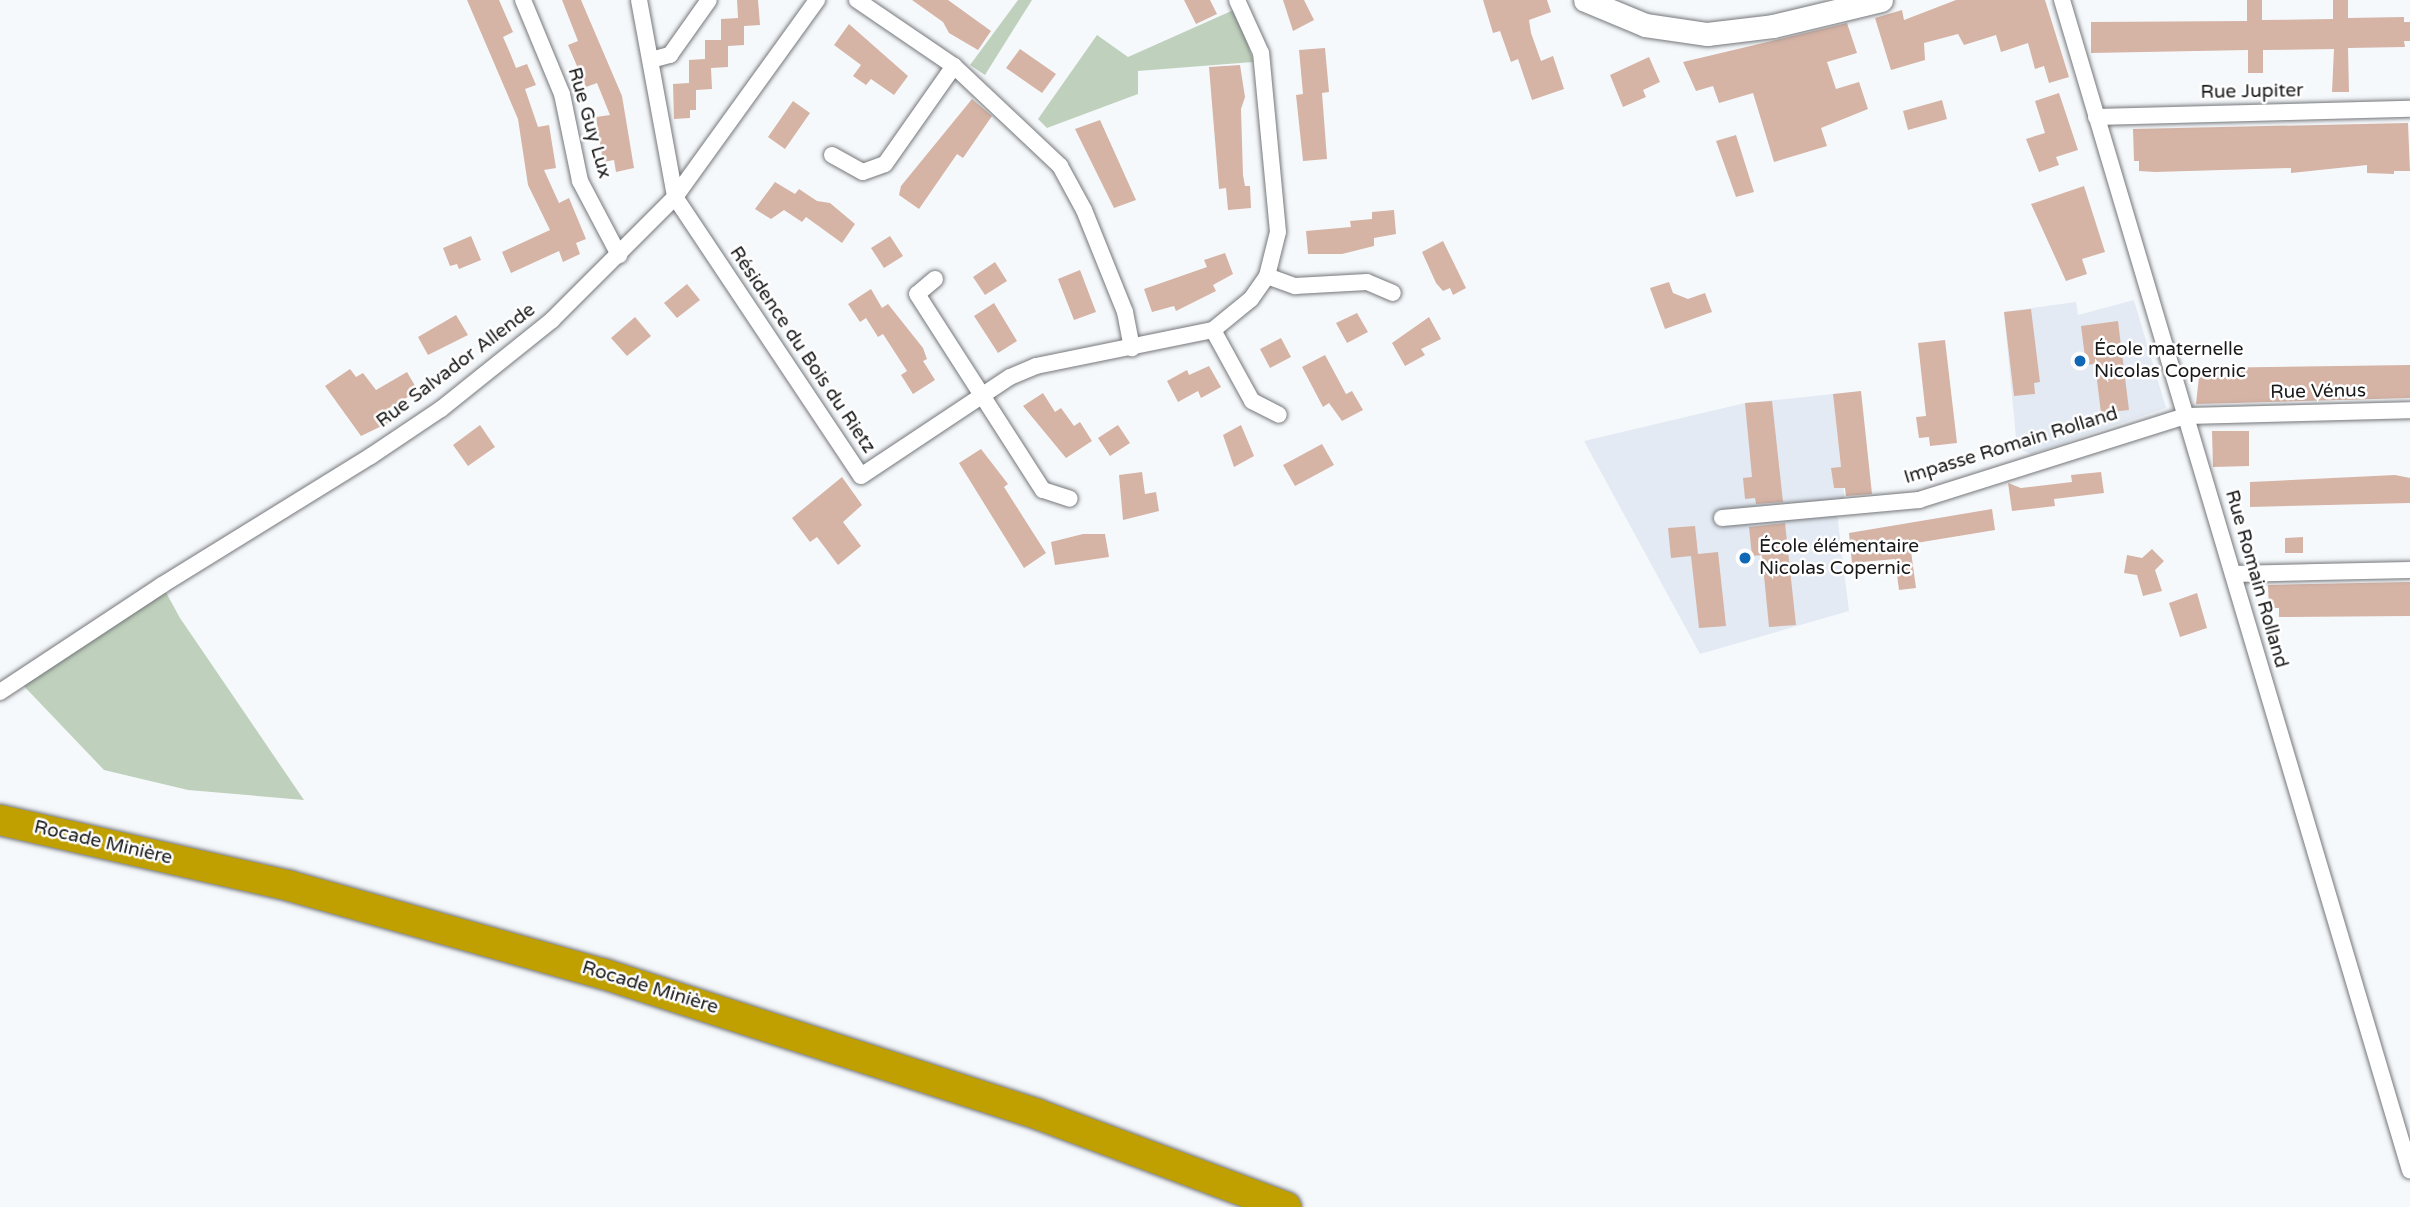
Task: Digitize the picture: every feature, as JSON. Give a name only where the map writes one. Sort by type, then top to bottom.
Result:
[{"type":"highway","name":"Rocade Minière","points":[[0,820],[290,886],[604,974],[1037,1114],[1286,1207]]},
{"type":"highway","name":"Rocade Minière","points":[[0,835],[218,886],[613,995],[933,1098],[1235,1207]]},
{"type":"street","name":"Rue Guy Lux","points":[[523,0],[562,94],[580,181],[619,255]]},
{"type":"street","points":[[639,0],[675,197]]},
{"type":"street","points":[[651,60],[670,55],[709,0]]},
{"type":"street","name":"Rue Salvador Allende","points":[[0,692],[440,409],[552,320],[675,197],[817,0]]},
{"type":"street","points":[[857,0],[954,66],[1060,166],[1084,209],[1125,312],[1132,348]]},
{"type":"street","name":"Résidence du Bois du Rietz","points":[[675,197],[861,476],[980,396],[1036,366],[1213,330],[1251,299],[1267,276],[1278,232],[1261,53],[1237,0]]},
{"type":"street","points":[[1585,0],[1645,25],[1706,34],[1773,26],[1881,0]]},
{"type":"street","name":"Rue Romain Rolland","points":[[2062,0],[2410,1170]]},
{"type":"street","points":[[832,155],[863,172],[885,164],[954,66]]},
{"type":"street","name":"Rue Jupiter","points":[[2096,117],[2410,109]]},
{"type":"street","points":[[1267,276],[1295,286],[1367,282],[1393,293]]},
{"type":"street","points":[[935,279],[917,294],[980,396],[1043,490],[1070,499]]},
{"type":"street","points":[[1213,330],[1252,401],[1279,415]]},
{"type":"street","name":"Rue Vénus","points":[[2186,416],[2410,410]]},
{"type":"street","name":"Impasse Romain Rolland","points":[[1722,517],[1919,500],[2186,416]]},
{"type":"street","points":[[2232,574],[2410,570]]},
{"type":"shaded area","name":"École maternelle Nicolas Copernic","points":[[2134,300],[2166,408],[2031,454],[2017,448],[2004,312],[2076,302],[2078,315]]},
{"type":"shaded area","name":"École élémentaire Nicolas Copernic","points":[[1833,394],[1845,503],[1836,505],[1849,611],[1700,654],[1584,441],[1745,403]]},
{"type":"green space","points":[[1018,0],[1032,0],[985,75],[970,65]]},
{"type":"green space","points":[[1238,8],[1253,62],[1138,71],[1138,94],[1047,128],[1038,119],[1097,35],[1128,57]]},
{"type":"green space","points":[[162,585],[180,618],[304,800],[188,790],[104,770],[19,681]]},
{"type":"building","points":[[467,0],[499,0],[513,32],[503,37],[516,68],[527,64],[536,85],[525,89],[538,127],[549,125],[556,168],[544,170],[559,203],[569,198],[586,239],[576,243],[580,254],[563,262],[559,251],[511,273],[502,252],[550,230],[528,185],[518,119]]},
{"type":"building","points":[[562,0],[581,0],[622,96],[634,168],[616,172],[614,160],[603,162],[596,117],[610,115],[597,83],[586,87],[568,45],[578,41]]},
{"type":"building","points":[[737,0],[758,0],[760,25],[744,26],[744,45],[728,46],[728,67],[711,68],[712,89],[696,90],[696,110],[690,110],[690,118],[674,119],[673,84],[689,83],[689,60],[705,59],[705,40],[721,40],[721,19],[738,18]]},
{"type":"building","points":[[912,0],[948,0],[991,31],[978,50],[949,33],[943,22]]},
{"type":"building","points":[[1184,0],[1210,0],[1217,14],[1196,24]]},
{"type":"building","points":[[1283,0],[1304,0],[1314,20],[1293,31]]},
{"type":"building","points":[[1483,0],[1547,0],[1551,12],[1529,20],[1531,33],[1541,61],[1553,56],[1564,89],[1532,100],[1518,59],[1511,62],[1500,31],[1493,33]]},
{"type":"building","points":[[1956,0],[2045,0],[2069,77],[2049,83],[2044,66],[2035,69],[2028,43],[2001,52],[1996,35],[1964,45],[1958,34],[1924,43],[1925,60],[1891,70],[1875,18],[1902,10],[1904,20]]},
{"type":"building","points":[[2247,0],[2262,0],[2262,20],[2333,19],[2333,0],[2348,0],[2348,18],[2404,17],[2404,22],[2410,22],[2410,41],[2404,41],[2405,47],[2348,48],[2349,92],[2332,92],[2334,49],[2263,50],[2263,73],[2248,73],[2248,50],[2091,53],[2091,22],[2247,21]]},
{"type":"building","points":[[1847,23],[1857,53],[1827,62],[1836,89],[1859,82],[1868,109],[1821,128],[1827,146],[1774,162],[1753,93],[1719,103],[1713,86],[1696,91],[1683,62]]},
{"type":"building","points":[[849,24],[908,76],[894,95],[871,79],[866,85],[853,76],[861,65],[834,45]]},
{"type":"building","points":[[1325,48],[1329,92],[1322,93],[1327,159],[1303,161],[1296,95],[1303,94],[1299,50]]},
{"type":"building","points":[[1020,49],[1056,74],[1042,93],[1006,68]]},
{"type":"building","points":[[1649,57],[1660,82],[1643,90],[1646,97],[1623,107],[1610,75]]},
{"type":"building","points":[[1240,65],[1245,97],[1241,109],[1243,175],[1245,186],[1250,186],[1251,208],[1228,210],[1226,188],[1219,189],[1209,67]]},
{"type":"building","points":[[2059,93],[2078,150],[2056,157],[2059,165],[2039,172],[2026,139],[2045,133],[2035,101]]},
{"type":"building","points":[[972,99],[992,116],[963,158],[957,154],[919,209],[899,195],[901,186]]},
{"type":"building","points":[[1942,100],[1947,119],[1908,130],[1903,111]]},
{"type":"building","points":[[793,101],[810,113],[785,149],[768,137]]},
{"type":"building","points":[[1100,120],[1136,200],[1114,208],[1075,129]]},
{"type":"building","points":[[2408,123],[2410,171],[2394,171],[2394,174],[2367,173],[2367,165],[2291,173],[2291,168],[2155,172],[2139,171],[2139,161],[2134,161],[2133,129]]},
{"type":"building","points":[[1736,135],[1754,192],[1736,197],[1716,141]]},
{"type":"building","points":[[775,182],[795,194],[799,189],[817,201],[830,203],[855,224],[842,243],[806,217],[802,222],[784,210],[771,219],[755,209]]},
{"type":"building","points":[[2084,186],[2105,252],[2082,259],[2087,274],[2066,281],[2031,204]]},
{"type":"building","points":[[1394,210],[1396,234],[1374,238],[1374,246],[1342,254],[1308,254],[1306,231],[1351,227],[1350,221],[1372,219],[1372,212]]},
{"type":"building","points":[[471,236],[481,260],[459,269],[457,264],[450,266],[443,248]]},
{"type":"building","points":[[890,236],[903,256],[884,268],[871,248]]},
{"type":"building","points":[[1443,241],[1466,288],[1453,295],[1450,288],[1443,291],[1436,283],[1422,252]]},
{"type":"building","points":[[1225,253],[1233,274],[1213,285],[1216,291],[1176,311],[1174,306],[1152,312],[1144,289],[1207,267],[1204,260]]},
{"type":"building","points":[[995,262],[1007,281],[985,295],[973,277]]},
{"type":"building","points":[[1080,270],[1096,312],[1074,320],[1058,279]]},
{"type":"building","points":[[1669,282],[1673,293],[1688,299],[1705,293],[1712,312],[1665,329],[1650,288]]},
{"type":"building","points":[[687,284],[700,300],[677,318],[664,303]]},
{"type":"building","points":[[871,289],[882,308],[888,304],[923,348],[927,359],[923,361],[935,380],[913,394],[901,375],[907,371],[883,334],[878,337],[866,318],[860,322],[848,304]]},
{"type":"building","points":[[994,303],[1017,341],[998,353],[974,316]]},
{"type":"building","points":[[2031,309],[2040,382],[2034,383],[2035,394],[2014,396],[2004,312]]},
{"type":"building","points":[[1357,313],[1368,332],[1347,343],[1336,323]]},
{"type":"building","points":[[456,315],[468,335],[428,355],[418,337]]},
{"type":"building","points":[[635,317],[651,336],[627,356],[611,338]]},
{"type":"building","points":[[1429,317],[1441,339],[1421,349],[1425,355],[1405,366],[1392,343]]},
{"type":"building","points":[[2118,321],[2129,410],[2101,413],[2095,364],[2086,365],[2081,326]]},
{"type":"building","points":[[1281,338],[1291,357],[1270,368],[1260,349]]},
{"type":"building","points":[[1945,340],[1957,443],[1930,446],[1929,437],[1919,438],[1916,417],[1926,416],[1918,343]]},
{"type":"building","points":[[1325,355],[1346,394],[1352,391],[1363,410],[1342,421],[1329,403],[1323,407],[1302,367]]},
{"type":"building","points":[[2410,365],[2410,398],[2196,404],[2200,368]]},
{"type":"building","points":[[1209,366],[1221,387],[1201,398],[1198,391],[1178,402],[1167,381],[1187,370],[1189,375]]},
{"type":"building","points":[[350,369],[356,377],[363,373],[376,390],[407,372],[418,391],[389,408],[390,422],[361,436],[325,386]]},
{"type":"building","points":[[1861,391],[1872,494],[1846,496],[1845,488],[1834,488],[1831,468],[1841,467],[1833,394]]},
{"type":"building","points":[[1043,393],[1055,412],[1061,408],[1074,426],[1080,422],[1092,441],[1066,458],[1023,406]]},
{"type":"building","points":[[1772,401],[1783,502],[1756,504],[1755,498],[1745,499],[1743,478],[1752,477],[1745,403]]},
{"type":"building","points":[[480,425],[495,447],[468,466],[453,445]]},
{"type":"building","points":[[1118,425],[1130,443],[1110,456],[1098,438]]},
{"type":"building","points":[[1241,425],[1254,456],[1234,467],[1223,435]]},
{"type":"building","points":[[2212,431],[2249,431],[2249,466],[2213,467]]},
{"type":"building","points":[[1322,444],[1334,465],[1295,486],[1283,465]]},
{"type":"building","points":[[981,449],[1008,484],[1004,487],[1046,553],[1024,568],[959,463]]},
{"type":"building","points":[[1142,472],[1145,494],[1156,492],[1159,511],[1123,520],[1119,475]]},
{"type":"building","points":[[2101,472],[2104,493],[2054,499],[2055,506],[2012,511],[2008,483],[2021,488],[2072,482],[2071,475]]},
{"type":"building","points":[[2395,475],[2410,478],[2410,503],[2250,507],[2250,482]]},
{"type":"building","points":[[842,477],[862,505],[843,522],[861,546],[838,565],[817,537],[810,542],[792,518]]},
{"type":"building","points":[[1992,509],[1995,530],[1910,544],[1916,588],[1899,590],[1895,559],[1852,563],[1849,533]]},
{"type":"building","points":[[1785,523],[1796,625],[1769,627],[1762,555],[1752,556],[1749,527]]},
{"type":"building","points":[[1695,526],[1698,554],[1718,552],[1726,626],[1699,628],[1691,556],[1671,558],[1668,528]]},
{"type":"building","points":[[1083,534],[1105,534],[1109,557],[1055,565],[1051,542]]},
{"type":"building","points":[[2303,537],[2303,553],[2285,553],[2285,538]]},
{"type":"building","points":[[2152,549],[2164,561],[2155,570],[2162,591],[2143,596],[2137,575],[2124,573],[2127,555],[2142,558]]},
{"type":"building","points":[[2410,582],[2410,616],[2279,617],[2279,608],[2269,608],[2268,585]]},
{"type":"building","points":[[2197,593],[2207,628],[2180,637],[2169,603]]},
{"type":"place","name":"École maternelle Nicolas Copernic","points":[[2080,361]]},
{"type":"place","name":"École élémentaire Nicolas Copernic","points":[[1745,558]]}]
